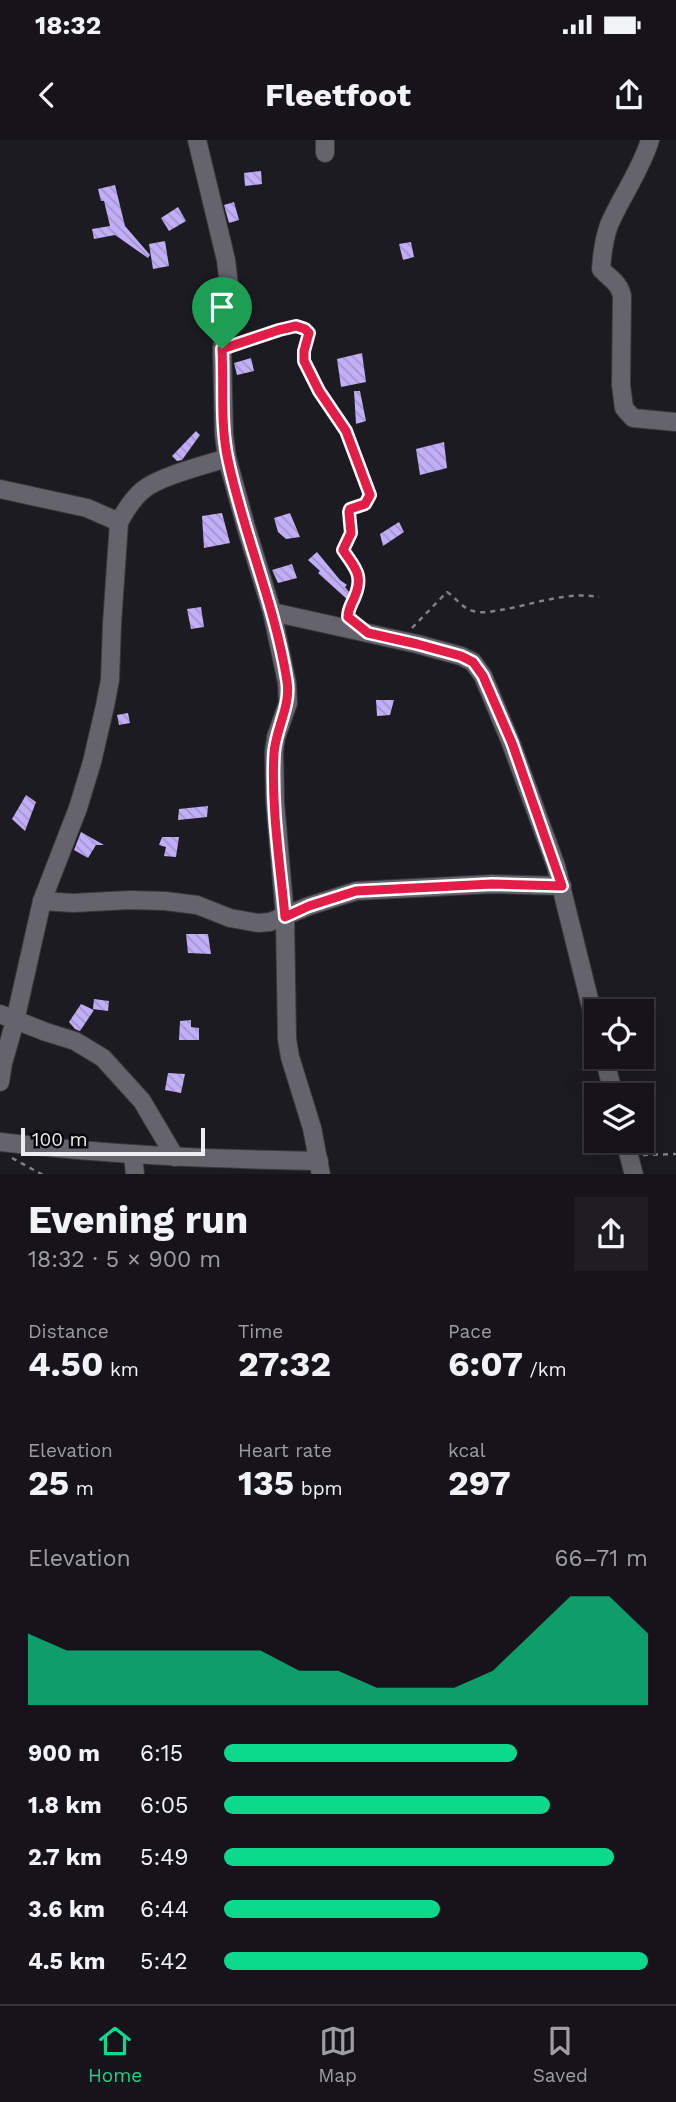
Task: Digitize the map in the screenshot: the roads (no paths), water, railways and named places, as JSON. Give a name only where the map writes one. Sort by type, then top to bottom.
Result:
[{"type":"street","points":[[0,1142],[52,1149],[320,1168],[312,1128],[287,1039],[285,917],[275,802],[274,752],[276,737],[288,703],[288,682],[272,612],[227,458],[222,349],[231,302],[222,242],[197,140]]},
{"type":"street","points":[[650,140],[609,226],[601,256],[601,269],[614,279],[622,296],[620,359],[624,408],[634,418],[676,422]]},
{"type":"street","points":[[0,1082],[8,1017],[42,901],[78,808],[105,706],[110,680],[111,624],[120,522],[124,511],[143,490],[156,483],[227,458]]},
{"type":"street","points":[[0,489],[87,508],[120,522]]},
{"type":"street","points":[[272,612],[400,640],[461,656],[473,662],[483,676],[523,772],[562,886],[589,999]]},
{"type":"street","points":[[42,901],[165,901],[197,905],[240,920],[270,922],[356,891],[492,884],[562,886]]},
{"type":"street","points":[[8,1017],[75,1041],[103,1058],[142,1101],[176,1157]]},
{"type":"street","points":[[628,1153],[634,1174]]},
{"type":"street","points":[[133,1154],[135,1174]]}]
